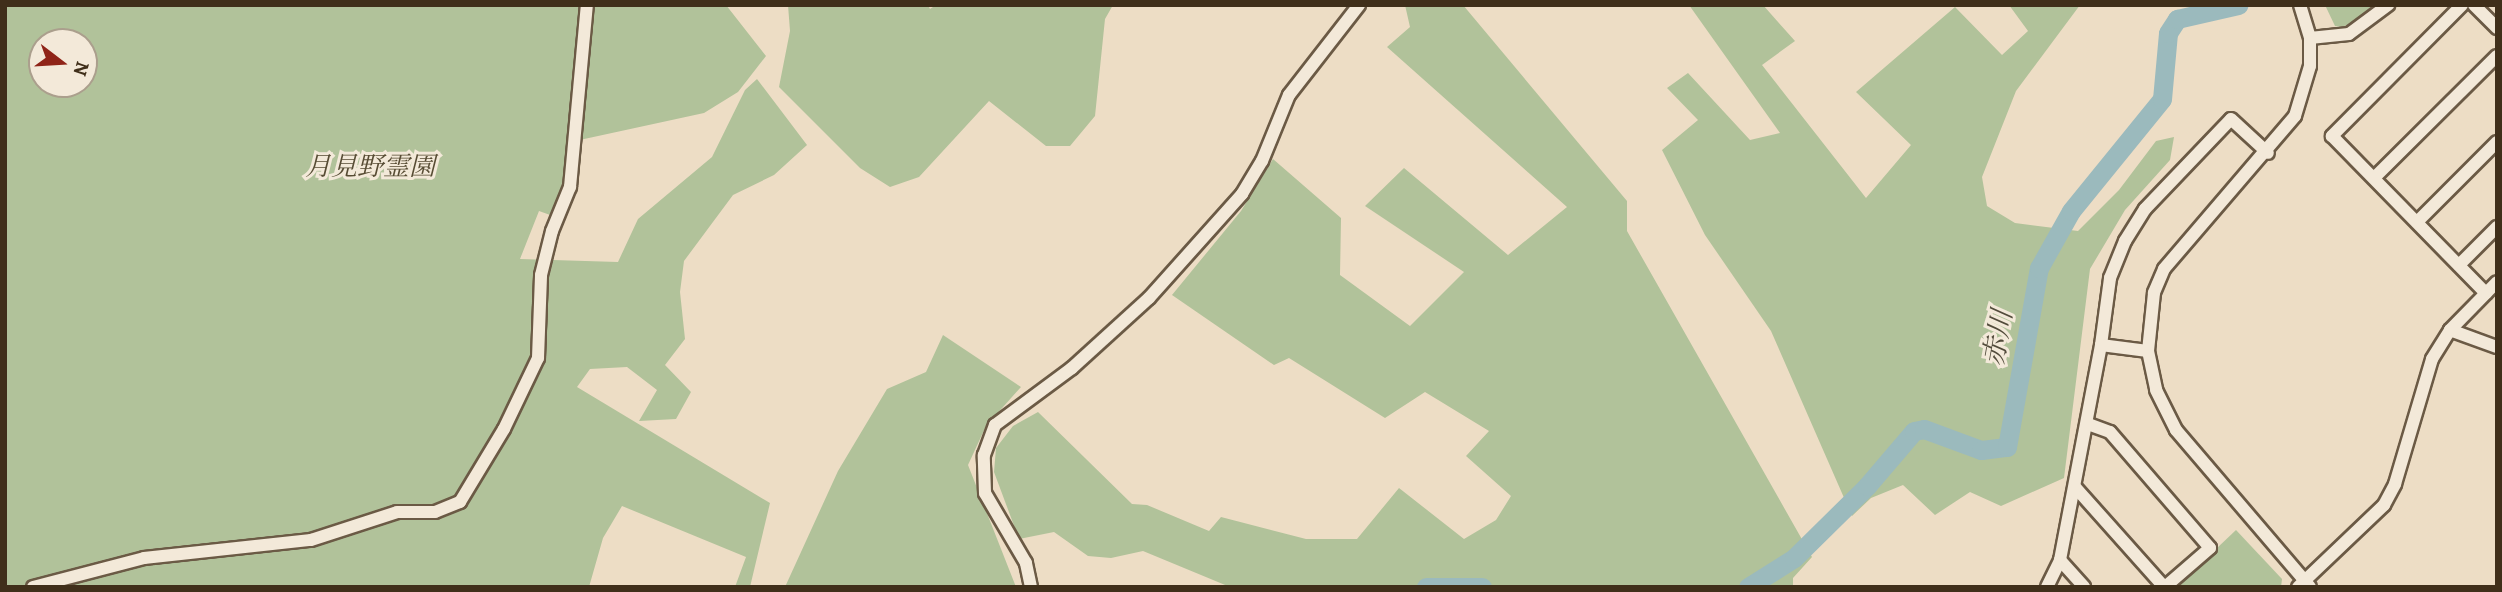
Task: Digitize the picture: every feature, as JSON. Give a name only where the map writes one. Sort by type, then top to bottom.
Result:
[{"type":"street","points":[[33,587],[144,558],[311,540],[397,512],[435,512],[460,502],[504,429],[538,358],[541,275],[552,231],[570,187],[587,5]]},
{"type":"street","points":[[1031,587],[1026,562],[985,493],[984,455],[995,425],[1072,368],[1149,298],[1242,194],[1262,161],[1289,95],[1359,5]]},
{"type":"street","points":[[2300,5],[2310,38],[2306,91],[2295,116],[2267,153],[2181,244],[2164,269],[2154,293],[2148,351],[2156,390],[2176,430],[2305,585],[2384,505],[2395,484],[2432,359],[2450,330],[2497,282]]},
{"type":"street","points":[[2310,38],[2349,34],[2388,5]]},
{"type":"street","points":[[2462,5],[2332,136],[2486,293]]},
{"type":"street","points":[[2474,5],[2497,28]]},
{"type":"street","points":[[2374,178],[2497,56]]},
{"type":"street","points":[[2047,587],[2060,560],[2088,424],[2110,278],[2124,241],[2145,209],[2231,119],[2267,153]]},
{"type":"street","points":[[2417,222],[2497,142]]},
{"type":"street","points":[[2459,265],[2497,227]]},
{"type":"street","points":[[2450,330],[2497,346]]},
{"type":"street","points":[[2101,345],[2148,351]]},
{"type":"street","points":[[2075,487],[2165,587],[2210,548],[2110,432],[2088,424]]},
{"type":"street","points":[[2060,560],[2084,587]]},
{"type":"green space","name":"月見野霊園","points":[[5,5],[726,5],[766,56],[738,92],[704,113],[575,141],[553,216],[539,211],[520,259],[618,262],[638,219],[712,157],[745,90],[757,79],[807,145],[774,175],[733,195],[684,261],[680,292],[685,339],[665,365],[691,392],[676,419],[639,421],[657,390],[627,367],[590,369],[577,387],[770,503],[750,587],[735,587],[746,557],[622,506],[603,538],[589,587],[5,587]]},
{"type":"green space","points":[[788,5],[928,5],[930,9],[936,5],[1113,5],[1105,19],[1095,116],[1070,146],[1046,146],[989,101],[919,177],[890,187],[860,168],[779,87],[790,31]]},
{"type":"green space","points":[[1405,5],[1463,5],[1627,201],[1627,231],[1812,557],[1793,578],[1793,587],[1230,587],[1143,551],[1111,558],[1088,556],[1054,532],[1019,539],[994,472],[996,448],[1013,426],[1038,412],[1132,504],[1147,505],[1209,531],[1221,517],[1306,539],[1357,539],[1399,488],[1464,539],[1496,520],[1511,496],[1466,456],[1489,431],[1425,392],[1385,418],[1289,358],[1274,365],[1172,295],[1241,211],[1273,159],[1341,218],[1340,275],[1410,326],[1464,272],[1365,206],[1404,168],[1508,255],[1567,207],[1387,47],[1410,27]]},
{"type":"green space","points":[[1689,5],[1763,5],[1795,41],[1762,65],[1866,198],[1911,145],[1856,92],[1955,7],[2002,55],[2028,31],[2009,5],[2080,5],[2016,91],[1982,177],[1987,206],[2015,223],[2078,231],[2119,190],[2156,141],[2174,137],[2170,160],[2125,210],[2090,269],[2064,478],[2001,506],[1970,492],[1935,515],[1903,485],[1871,498],[1852,516],[1771,331],[1705,235],[1662,150],[1698,120],[1667,88],[1688,73],[1750,140],[1780,133]]},
{"type":"green space","points":[[2325,5],[2374,5],[2354,23],[2341,27],[2335,26]]},
{"type":"green space","points":[[943,335],[1021,387],[986,426],[968,465],[1016,587],[785,587],[838,471],[887,389],[926,372]]},
{"type":"green space","points":[[2236,530],[2282,579],[2281,587],[2176,587]]},
{"type":"waterway","name":"赤川","points":[[1748,587],[1794,558],[1867,486],[1914,431],[1924,429],[1981,450],[2007,447],[2039,268],[2071,211],[2162,99],[2168,33],[2177,19],[2238,5]]},
{"type":"waterway","name":"赤川","points":[[1426,587],[1482,587]]}]
